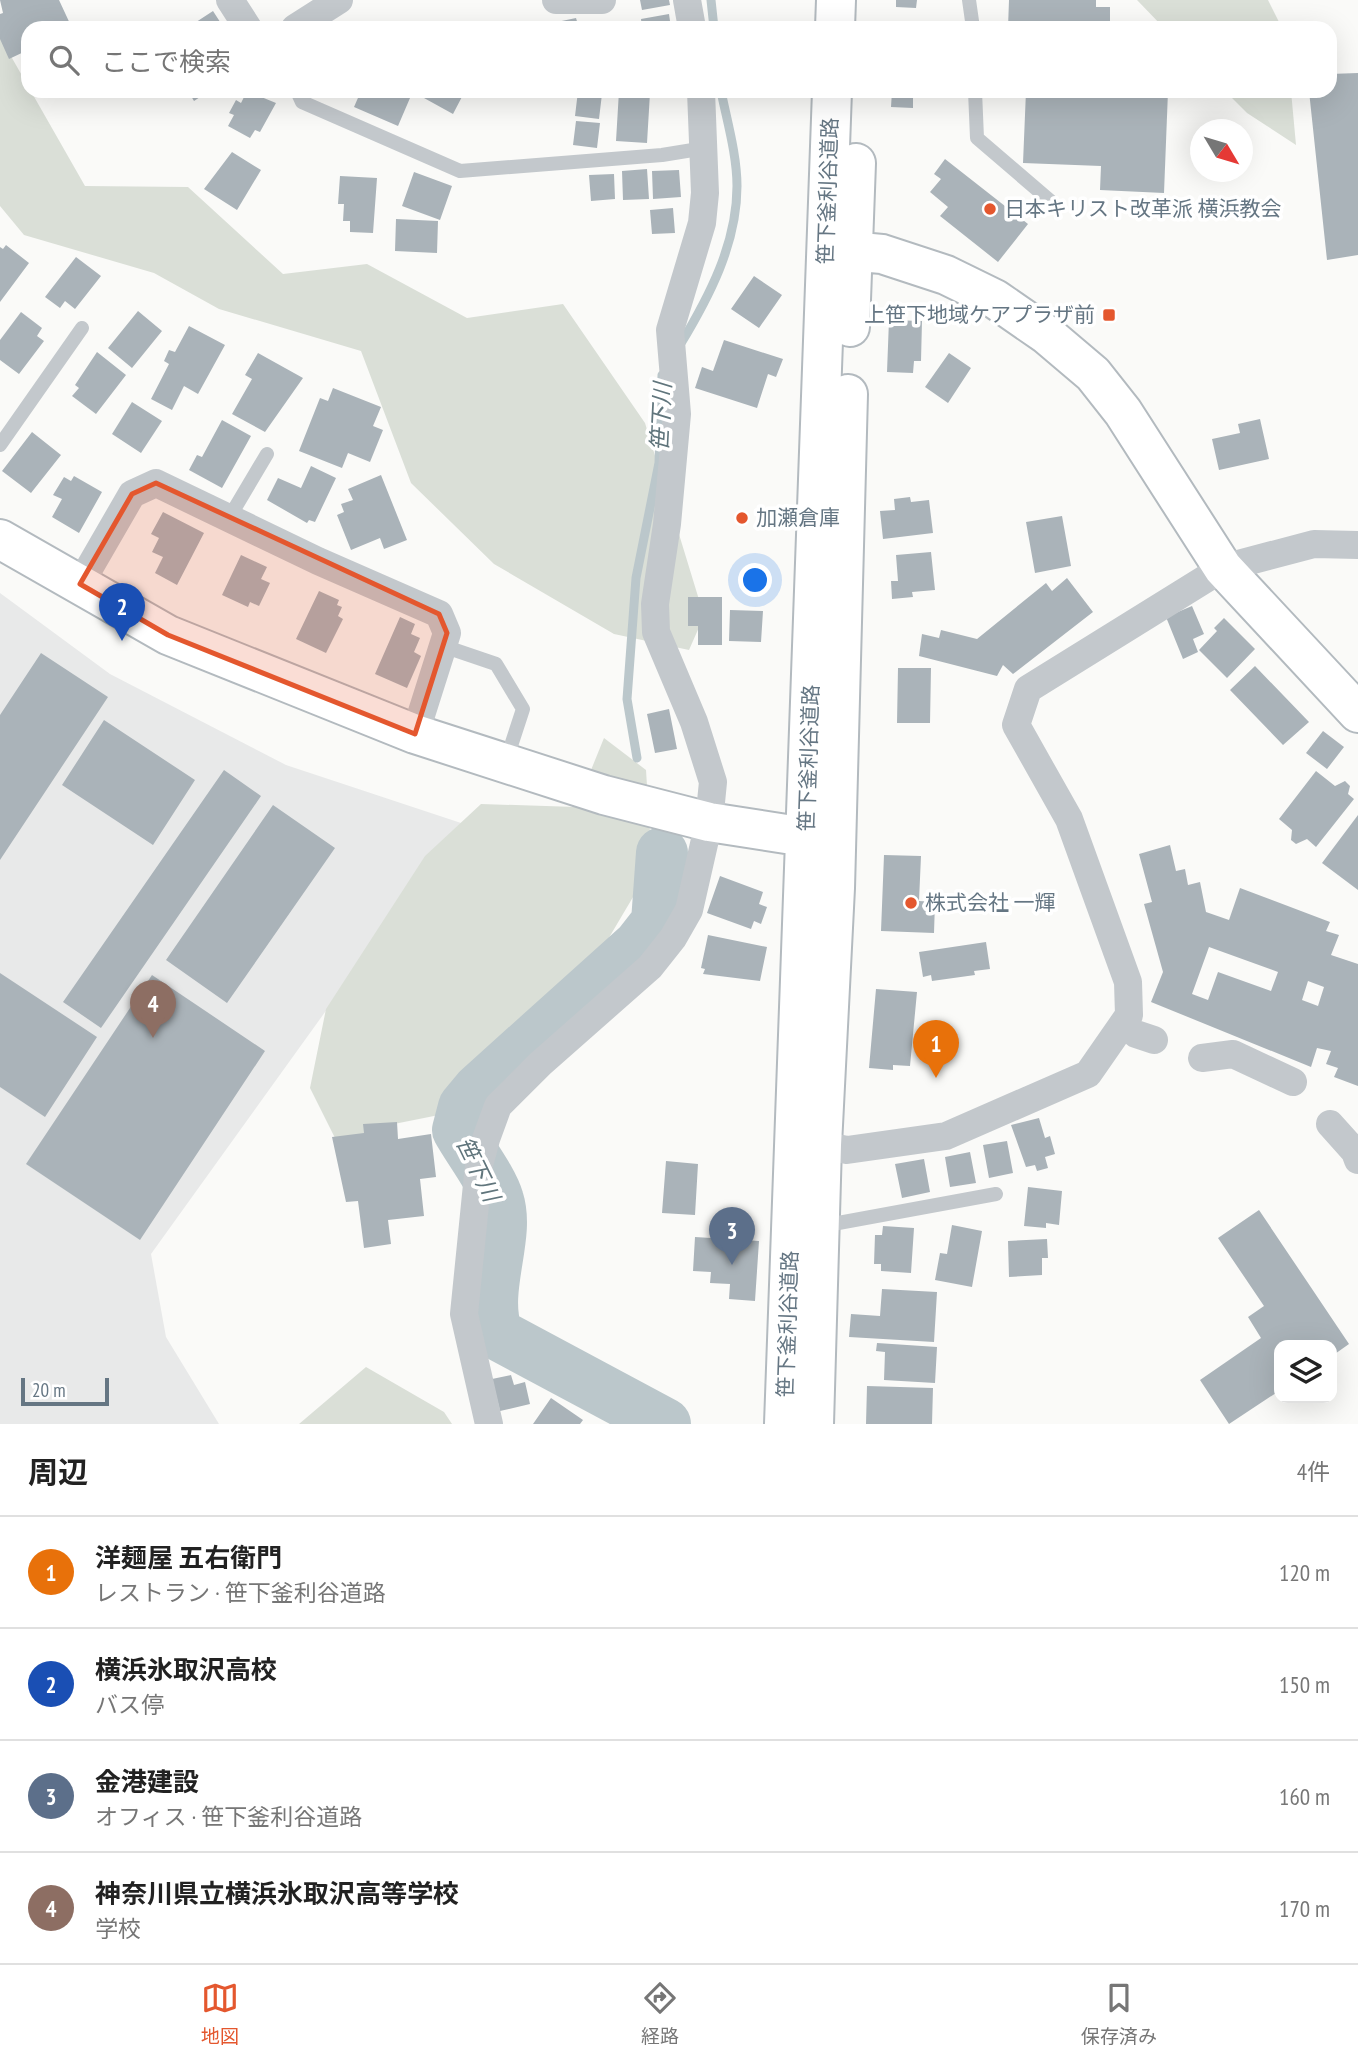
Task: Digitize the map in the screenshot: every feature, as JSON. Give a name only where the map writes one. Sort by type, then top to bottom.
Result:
[{"type":"street","points":[[230,0],[244,21]]},
{"type":"street","points":[[306,21],[339,0]]},
{"type":"street","points":[[556,0],[602,0]]},
{"type":"street","points":[[687,0],[691,21]]},
{"type":"street","points":[[835,21],[836,0]]},
{"type":"street","points":[[862,21],[863,0]]},
{"type":"street","points":[[489,1424],[464,1314],[475,1195],[486,1139],[498,1106],[540,1064],[650,967],[673,938],[689,910],[709,822],[713,782],[694,722],[656,632],[655,604],[674,463],[677,395],[670,330],[702,223],[705,149],[701,98]]},
{"type":"street","name":"笹下釜利谷道路","points":[[784,1424],[821,840],[839,250],[832,98]]},
{"type":"street","name":"笹下釜利谷道路","points":[[839,250],[858,98]]},
{"type":"street","points":[[839,250],[882,254],[934,271],[995,299],[1047,335],[1093,374],[1124,412],[1223,568],[1358,713]]},
{"type":"street","points":[[80,584],[132,494],[156,483],[439,614],[447,633],[415,734]]},
{"type":"street","points":[[0,539],[168,635],[415,734],[604,795],[709,822],[821,840]]},
{"type":"street","points":[[822,1145],[847,1150],[946,1136],[1088,1074],[1129,1014],[1128,982],[1069,819],[1016,725],[1028,689],[1223,568],[1314,544],[1358,545]]},
{"type":"street","name":"笹下釜利谷道路","points":[[814,1424],[822,1145],[821,840]]},
{"type":"street","points":[[1202,1058],[1233,1054],[1293,1082]]},
{"type":"street","points":[[1330,1125],[1355,1152],[1358,1160]]},
{"type":"lane","points":[[969,0],[972,21]]},
{"type":"lane","points":[[300,98],[302,102],[337,120],[460,171],[662,155],[705,149]]},
{"type":"lane","points":[[975,98],[977,138],[1055,204]]},
{"type":"lane","points":[[0,445],[82,328]]},
{"type":"lane","points":[[229,518],[267,454]]},
{"type":"lane","points":[[443,646],[495,664],[523,709],[505,763]]},
{"type":"lane","points":[[820,1227],[996,1194]]},
{"type":"highlighted area","points":[[156,483],[439,614],[447,633],[415,734],[168,635],[80,584],[132,494]]},
{"type":"shaded area","points":[[1137,0],[1268,0],[1278,21],[1157,21]]},
{"type":"shaded area","points":[[0,37],[21,74],[21,98],[35,98],[85,186],[188,187],[283,274],[367,264],[467,318],[563,304],[645,423],[704,616],[689,650],[614,634],[494,564],[411,483],[361,351],[219,309],[154,273],[24,235],[0,206]]},
{"type":"shaded area","points":[[1232,98],[1292,98],[1296,145],[1247,113]]},
{"type":"shaded area","points":[[0,593],[110,674],[286,765],[461,823],[151,1254],[166,1337],[219,1424],[0,1424]]},
{"type":"shaded area","points":[[604,738],[646,770],[652,865],[607,941],[562,1043],[474,1108],[394,1124],[341,1150],[310,1088],[326,1009],[425,856],[481,804],[576,807]]},
{"type":"shaded area","points":[[366,1367],[444,1412],[452,1424],[299,1424]]},
{"type":"building","points":[[0,0],[59,0],[69,21],[21,21],[21,53],[9,59],[0,39],[0,14],[3,13]]},
{"type":"building","points":[[640,0],[669,0],[670,5],[642,10]]},
{"type":"building","points":[[896,0],[917,0],[916,8],[896,7]]},
{"type":"building","points":[[1009,0],[1096,0],[1096,7],[1110,7],[1110,21],[1008,21]]},
{"type":"building","points":[[213,11],[219,21],[198,21]]},
{"type":"building","points":[[669,14],[670,21],[641,21]]},
{"type":"building","points":[[1358,73],[1358,255],[1327,260],[1310,98],[1337,98],[1337,74]]},
{"type":"building","points":[[244,98],[264,98],[276,103],[260,132],[255,130],[250,138],[228,126],[234,115],[229,113],[236,100],[241,103]]},
{"type":"building","points":[[358,98],[410,98],[398,126],[354,107]]},
{"type":"building","points":[[424,98],[461,98],[453,114]]},
{"type":"building","points":[[577,98],[602,98],[599,119],[575,116]]},
{"type":"building","points":[[619,98],[650,98],[647,143],[616,141]]},
{"type":"building","points":[[892,98],[913,98],[913,108],[891,107]]},
{"type":"building","points":[[1026,98],[1168,98],[1164,193],[1100,190],[1101,166],[1023,163]]},
{"type":"building","points":[[576,121],[600,123],[597,148],[573,145]]},
{"type":"building","points":[[232,152],[261,170],[237,210],[204,189]]},
{"type":"building","points":[[945,159],[1028,224],[998,262],[940,216],[948,207],[930,192],[941,179],[934,174]]},
{"type":"building","points":[[647,169],[649,199],[623,200],[622,171]]},
{"type":"building","points":[[679,170],[681,197],[653,199],[652,171]]},
{"type":"building","points":[[414,172],[452,186],[440,220],[402,206]]},
{"type":"building","points":[[614,174],[615,199],[591,201],[589,175]]},
{"type":"building","points":[[340,176],[377,178],[373,233],[350,232],[350,221],[343,221],[344,204],[338,204]]},
{"type":"building","points":[[673,208],[675,233],[652,234],[650,210]]},
{"type":"building","points":[[396,219],[438,221],[437,253],[395,251]]},
{"type":"building","points":[[6,245],[29,263],[0,302],[0,247],[3,249]]},
{"type":"building","points":[[76,257],[101,276],[75,309],[65,301],[60,308],[45,297]]},
{"type":"building","points":[[754,276],[782,295],[759,328],[731,309]]},
{"type":"building","points":[[138,311],[162,331],[132,368],[108,348]]},
{"type":"building","points":[[21,312],[42,328],[37,336],[44,341],[19,374],[0,360],[0,340]]},
{"type":"building","points":[[889,320],[922,321],[921,361],[914,361],[913,373],[887,372]]},
{"type":"building","points":[[189,326],[225,345],[198,394],[184,386],[172,410],[151,399],[169,364],[164,361],[169,350],[175,352]]},
{"type":"building","points":[[724,340],[783,359],[776,377],[768,374],[757,408],[695,388],[702,367],[713,371]]},
{"type":"building","points":[[97,352],[126,375],[96,414],[72,396],[79,388],[75,385]]},
{"type":"building","points":[[258,353],[303,378],[265,432],[232,414],[252,379],[245,375]]},
{"type":"building","points":[[949,353],[971,368],[948,403],[925,387]]},
{"type":"building","points":[[333,388],[381,407],[373,426],[383,430],[370,462],[348,453],[342,468],[299,451],[320,398],[328,401]]},
{"type":"building","points":[[132,402],[162,421],[141,453],[112,434]]},
{"type":"building","points":[[1260,419],[1269,459],[1219,470],[1212,439],[1240,433],[1238,424]]},
{"type":"building","points":[[222,420],[251,436],[222,488],[189,470],[197,455],[202,457]]},
{"type":"building","points":[[32,432],[61,455],[31,493],[2,471]]},
{"type":"building","points":[[311,466],[336,478],[315,522],[309,520],[307,523],[267,500],[278,478],[301,488]]},
{"type":"building","points":[[381,475],[407,540],[384,549],[380,538],[351,550],[337,515],[344,512],[341,504],[353,500],[348,489]]},
{"type":"building","points":[[74,476],[102,492],[79,533],[52,517],[62,499],[53,495],[64,477],[71,481]]},
{"type":"building","points":[[910,497],[911,502],[929,500],[933,533],[883,539],[880,511],[895,510],[894,499]]},
{"type":"building","points":[[163,512],[204,533],[177,585],[155,573],[163,557],[152,552],[159,538],[151,534]]},
{"type":"building","points":[[1062,516],[1071,566],[1035,573],[1026,522]]},
{"type":"building","points":[[931,552],[935,590],[912,592],[913,597],[892,599],[891,581],[898,581],[896,555]]},
{"type":"building","points":[[241,555],[267,567],[261,579],[270,583],[259,606],[250,602],[248,607],[222,595]]},
{"type":"building","points":[[1067,578],[1093,612],[1013,674],[1003,665],[997,676],[919,656],[922,634],[939,638],[941,630],[977,639],[1046,583],[1052,591]]},
{"type":"building","points":[[319,591],[339,600],[337,605],[342,607],[338,616],[343,619],[326,653],[296,639]]},
{"type":"building","points":[[688,597],[722,597],[722,645],[698,645],[698,626],[688,626]]},
{"type":"building","points":[[1192,606],[1204,634],[1193,639],[1198,652],[1183,659],[1166,617]]},
{"type":"building","points":[[730,610],[763,611],[761,642],[729,641]]},
{"type":"building","points":[[400,617],[415,624],[411,634],[420,638],[414,652],[421,656],[407,688],[375,674]]},
{"type":"building","points":[[1224,618],[1255,649],[1227,678],[1199,650],[1217,631],[1214,628]]},
{"type":"building","points":[[41,653],[108,697],[0,860],[0,715]]},
{"type":"building","points":[[1255,666],[1309,722],[1283,745],[1230,690]]},
{"type":"building","points":[[898,668],[931,668],[930,723],[897,723]]},
{"type":"building","points":[[669,709],[677,749],[655,753],[647,714]]},
{"type":"building","points":[[104,720],[195,780],[153,845],[62,785]]},
{"type":"building","points":[[1323,731],[1344,747],[1327,769],[1306,753]]},
{"type":"building","points":[[224,770],[261,796],[101,1028],[63,1002]]},
{"type":"building","points":[[1316,771],[1335,786],[1345,781],[1350,786],[1348,794],[1354,799],[1316,847],[1307,839],[1296,844],[1291,840],[1292,830],[1279,819]]},
{"type":"building","points":[[273,805],[335,848],[227,1003],[166,960]]},
{"type":"building","points":[[1358,815],[1358,890],[1322,863]]},
{"type":"building","points":[[1170,845],[1176,871],[1185,869],[1188,885],[1200,882],[1206,912],[1229,920],[1240,888],[1330,922],[1326,931],[1339,935],[1331,955],[1358,964],[1358,1086],[1334,1077],[1338,1068],[1326,1064],[1331,1051],[1317,1048],[1311,1067],[1151,1002],[1163,972],[1144,904],[1152,902],[1139,854]],"holes":[[[1209,947],[1278,972],[1271,991],[1218,972],[1208,1000],[1192,994]],[[1308,981],[1324,987],[1318,1006],[1302,1000]]]},
{"type":"building","points":[[884,855],[921,856],[919,901],[935,902],[934,933],[881,931]]},
{"type":"building","points":[[720,876],[763,892],[759,904],[767,907],[761,924],[754,921],[751,929],[707,913]]},
{"type":"building","points":[[708,935],[767,947],[760,981],[703,974],[705,969],[701,968]]},
{"type":"building","points":[[986,942],[990,969],[974,971],[975,975],[932,981],[931,975],[923,977],[919,952]]},
{"type":"building","points":[[0,973],[97,1037],[45,1117],[0,1087]]},
{"type":"building","points":[[152,975],[265,1051],[140,1240],[26,1164]]},
{"type":"building","points":[[876,989],[917,992],[910,1066],[893,1065],[893,1070],[869,1068]]},
{"type":"building","points":[[1039,1118],[1045,1138],[1050,1136],[1055,1154],[1045,1157],[1048,1168],[1037,1171],[1035,1165],[1026,1167],[1011,1125]]},
{"type":"building","points":[[397,1122],[398,1139],[431,1134],[436,1177],[420,1179],[424,1216],[388,1220],[391,1244],[364,1248],[358,1201],[346,1202],[332,1137],[364,1133],[363,1124]]},
{"type":"building","points":[[1007,1141],[1013,1173],[989,1178],[983,1145]]},
{"type":"building","points":[[970,1152],[976,1183],[950,1187],[945,1157]]},
{"type":"building","points":[[924,1159],[930,1192],[902,1198],[895,1164]]},
{"type":"building","points":[[666,1161],[698,1164],[695,1215],[662,1213]]},
{"type":"building","points":[[1028,1187],[1062,1191],[1059,1225],[1046,1223],[1046,1228],[1024,1226]]},
{"type":"building","points":[[1259,1210],[1349,1344],[1337,1352],[1337,1340],[1274,1340],[1274,1394],[1229,1424],[1200,1380],[1261,1338],[1248,1317],[1264,1306],[1218,1238]]},
{"type":"building","points":[[952,1225],[982,1231],[972,1287],[935,1280],[940,1253],[947,1254]]},
{"type":"building","points":[[883,1226],[914,1228],[911,1273],[881,1271],[881,1264],[874,1264],[875,1235],[882,1235]]},
{"type":"building","points":[[695,1237],[759,1241],[755,1301],[729,1299],[730,1284],[710,1283],[711,1272],[693,1271]]},
{"type":"building","points":[[1047,1239],[1048,1258],[1042,1258],[1042,1275],[1009,1277],[1008,1241]]},
{"type":"building","points":[[882,1289],[937,1292],[934,1342],[849,1337],[851,1314],[880,1316]]},
{"type":"building","points":[[877,1343],[937,1347],[935,1383],[884,1380],[885,1352],[876,1351]]},
{"type":"building","points":[[511,1375],[514,1385],[525,1382],[530,1404],[500,1411],[492,1379]]},
{"type":"building","points":[[867,1386],[933,1388],[932,1424],[866,1424]]},
{"type":"building","points":[[551,1398],[583,1420],[580,1424],[533,1424]]},
{"type":"waterway","name":"笹下川","points":[[711,0],[713,21]]},
{"type":"waterway","name":"笹下川","points":[[680,345],[711,289],[727,249],[736,208],[735,162],[722,98]]},
{"type":"waterway","name":"笹下川","points":[[637,758],[627,699],[636,578],[659,463],[662,375]]},
{"type":"waterway","name":"笹下川","points":[[662,853],[657,922],[639,945],[479,1089],[464,1107],[458,1130],[486,1174],[498,1200],[501,1215],[492,1300],[497,1334],[665,1424]]},
{"type":"place","name":"日本キリスト改革派 横浜教会","points":[[990,209]]},
{"type":"place","name":"上笹下地域ケアプラザ前","points":[[1109,315]]},
{"type":"place","name":"加瀬倉庫","points":[[742,518]]},
{"type":"place","name":"横浜氷取沢高校","points":[[122,641]]},
{"type":"place","name":"株式会社 一輝","points":[[911,903]]},
{"type":"place","name":"神奈川県立横浜氷取沢高等学校","points":[[153,1038]]},
{"type":"place","name":"洋麺屋 五右衛門","points":[[936,1078]]},
{"type":"place","name":"金港建設","points":[[732,1265]]}]
